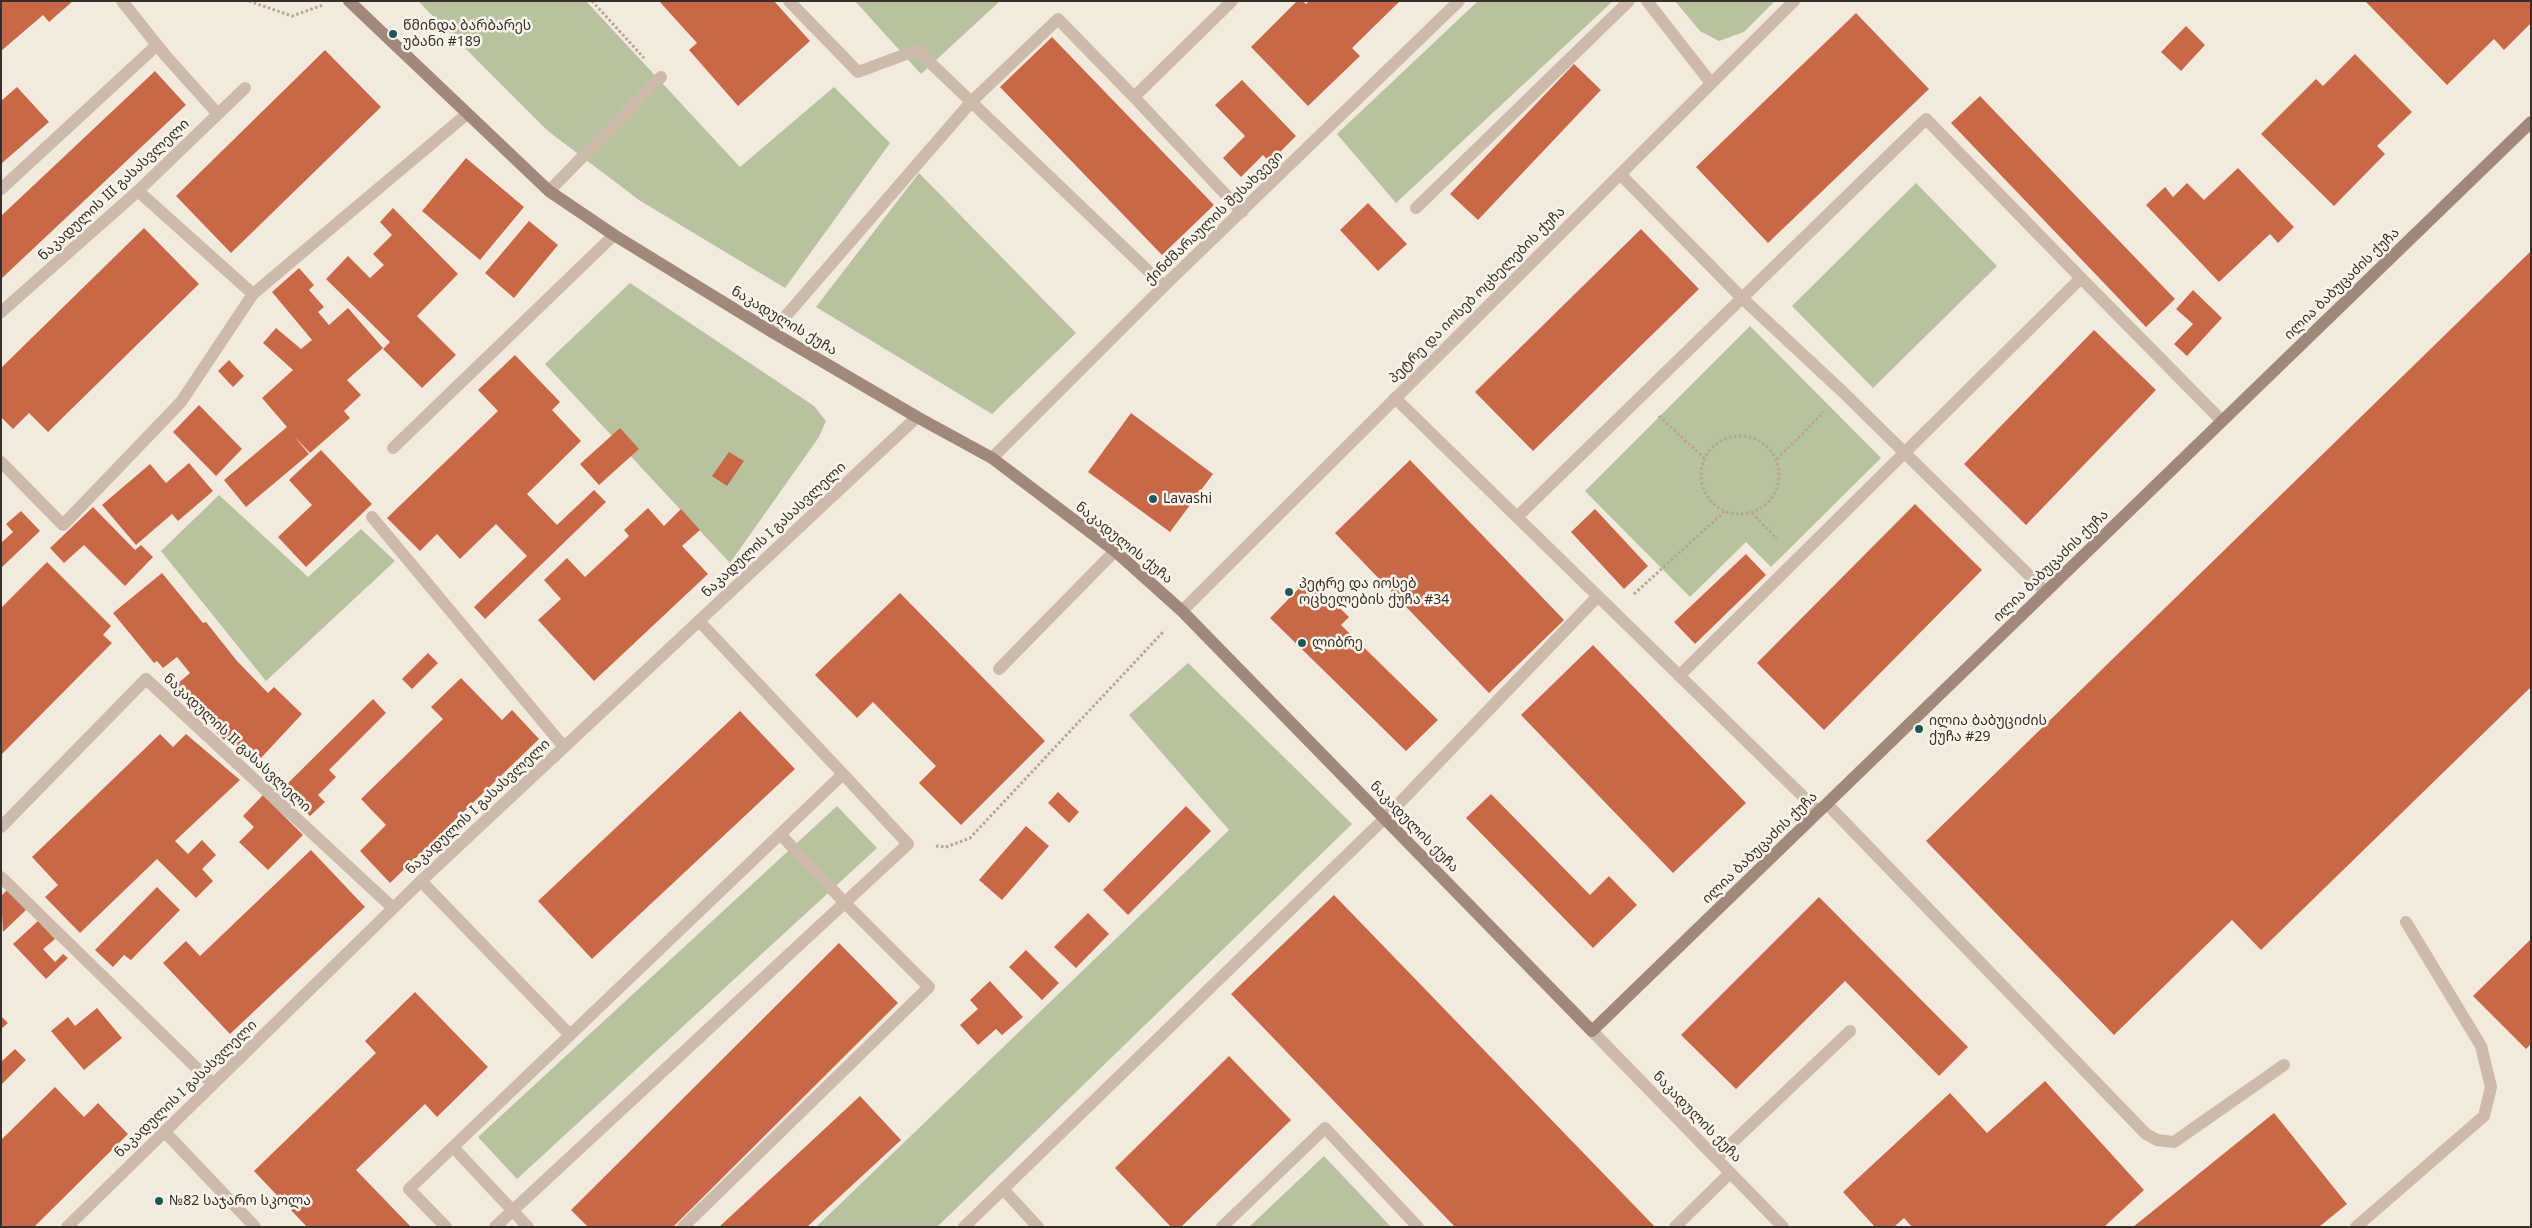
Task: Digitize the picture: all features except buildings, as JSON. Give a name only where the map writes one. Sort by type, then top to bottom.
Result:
[{"type":"street","points":[[122,1],[156,45],[217,113]]},
{"type":"street","name":"ნაკადულის ქუჩა","points":[[349,1],[549,191],[614,235],[772,332],[916,417],[992,458],[1115,551],[1182,611],[1783,1227]]},
{"type":"street","points":[[789,1],[858,72],[917,50],[1164,286]]},
{"type":"street","points":[[1134,97],[1232,1]]},
{"type":"street","name":"ქინძმარაულის შესახვევი","points":[[992,458],[1164,286],[1458,1]]},
{"type":"street","points":[[1416,208],[1629,1]]},
{"type":"street","points":[[1647,1],[1711,83]]},
{"type":"street","name":"პეტრე და იოსებ ოცხელების ქუჩა","points":[[1182,611],[1794,1]]},
{"type":"street","points":[[772,332],[972,101],[1058,19],[1242,212]]},
{"type":"street","points":[[1,189],[156,45]]},
{"type":"street","points":[[549,191],[661,76]]},
{"type":"street","name":"ნაკადულის III გასასვლელი","points":[[1,312],[138,191],[217,113],[246,88]]},
{"type":"street","points":[[1,462],[63,525],[181,402],[253,294],[467,114]]},
{"type":"street","points":[[1517,517],[1926,119],[2222,422]]},
{"type":"street","name":"ილია ბაბუცაძის ქუჩა","points":[[1592,1031],[2531,122]]},
{"type":"street","points":[[1620,174],[1742,298],[1844,393],[2046,592]]},
{"type":"street","points":[[138,191],[253,294]]},
{"type":"street","points":[[393,448],[614,235]]},
{"type":"street","points":[[1679,676],[2081,278]]},
{"type":"street","points":[[1395,398],[1679,676],[1823,808],[2146,1134],[2157,1140],[2174,1142],[2284,1065]]},
{"type":"street","name":"ნაკადულის I გასასვლელი","points":[[67,1227],[421,881],[916,417]]},
{"type":"street","points":[[372,517],[564,747]]},
{"type":"street","points":[[999,669],[1115,551]]},
{"type":"street","points":[[964,1227],[1385,818],[1598,596]]},
{"type":"street","points":[[495,1227],[908,844],[698,621]]},
{"type":"street","name":"ნაკადულის II გასასვლელი","points":[[1,827],[146,680],[393,908]]},
{"type":"street","points":[[446,1227],[409,1189],[843,774]]},
{"type":"street","points":[[683,1227],[929,987],[845,903],[780,834]]},
{"type":"street","points":[[1,877],[213,1084]]},
{"type":"street","points":[[421,881],[570,1035]]},
{"type":"street","points":[[2356,1227],[2484,1116],[2491,1088],[2481,1046],[2406,922]]},
{"type":"street","points":[[1716,1158],[1850,1032]]},
{"type":"street","points":[[1222,1227],[1325,1128],[1418,1227]]},
{"type":"street","points":[[164,1131],[255,1227]]},
{"type":"street","points":[[453,1147],[528,1227]]},
{"type":"street","points":[[1675,1227],[1730,1173]]},
{"type":"street","points":[[1003,1189],[1038,1227]]},
{"type":"path","points":[[249,1],[292,16],[324,4]]},
{"type":"path","points":[[592,1],[661,76]]},
{"type":"path","points":[[1777,459],[1844,393]]},
{"type":"path","points":[[1640,398],[1704,458]]},
{"type":"path","points":[[1734,436],[1748,436],[1759,440],[1770,448],[1777,459],[1780,472],[1779,485],[1764,507],[1752,513],[1724,512],[1706,495],[1702,483],[1701,470],[1704,458],[1712,447],[1722,439],[1734,436]]},
{"type":"path","points":[[1614,612],[1724,512]]},
{"type":"path","points":[[1752,513],[1797,560]]},
{"type":"path","points":[[908,844],[946,847],[970,838],[1182,611]]},
{"type":"green space","points":[[418,1],[586,1],[740,167],[834,87],[890,143],[785,288],[639,200],[548,131]]},
{"type":"green space","points":[[855,1],[1000,1],[921,74]]},
{"type":"green space","points":[[1478,1],[1613,1],[1396,203],[1337,134]]},
{"type":"green space","points":[[1675,1],[1775,1],[1744,32],[1719,41],[1700,31]]},
{"type":"green space","points":[[919,173],[1076,333],[992,414],[816,307]]},
{"type":"green space","points":[[1916,183],[1997,266],[1873,388],[1792,306]]},
{"type":"green space","points":[[630,283],[814,406],[826,421],[819,437],[730,563],[545,364]]},
{"type":"green space","points":[[1750,326],[1881,458],[1771,567],[1746,542],[1690,597],[1585,491]]},
{"type":"green space","points":[[219,495],[308,577],[361,529],[395,561],[266,681],[161,551]]},
{"type":"green space","points":[[1188,663],[1352,824],[937,1227],[816,1227],[1229,830],[1129,715]]},
{"type":"green space","points":[[837,806],[877,848],[517,1179],[478,1137]]},
{"type":"green space","points":[[1324,1156],[1391,1227],[1249,1227]]},
{"type":"place","name":"წმინდა ბარბარეს უბანი #189","points":[[393,34]]},
{"type":"place","name":"Lavashi","points":[[1153,499]]},
{"type":"place","name":"პეტრე და იოსებ ოცხელების ქუჩა #34","points":[[1289,592]]},
{"type":"place","name":"ლიბრე","points":[[1302,643]]},
{"type":"place","name":"ილია ბაბუციძის ქუჩა #29","points":[[1919,729]]},
{"type":"place","name":"№82 საჯარო სკოლა","points":[[159,1201]]}]
